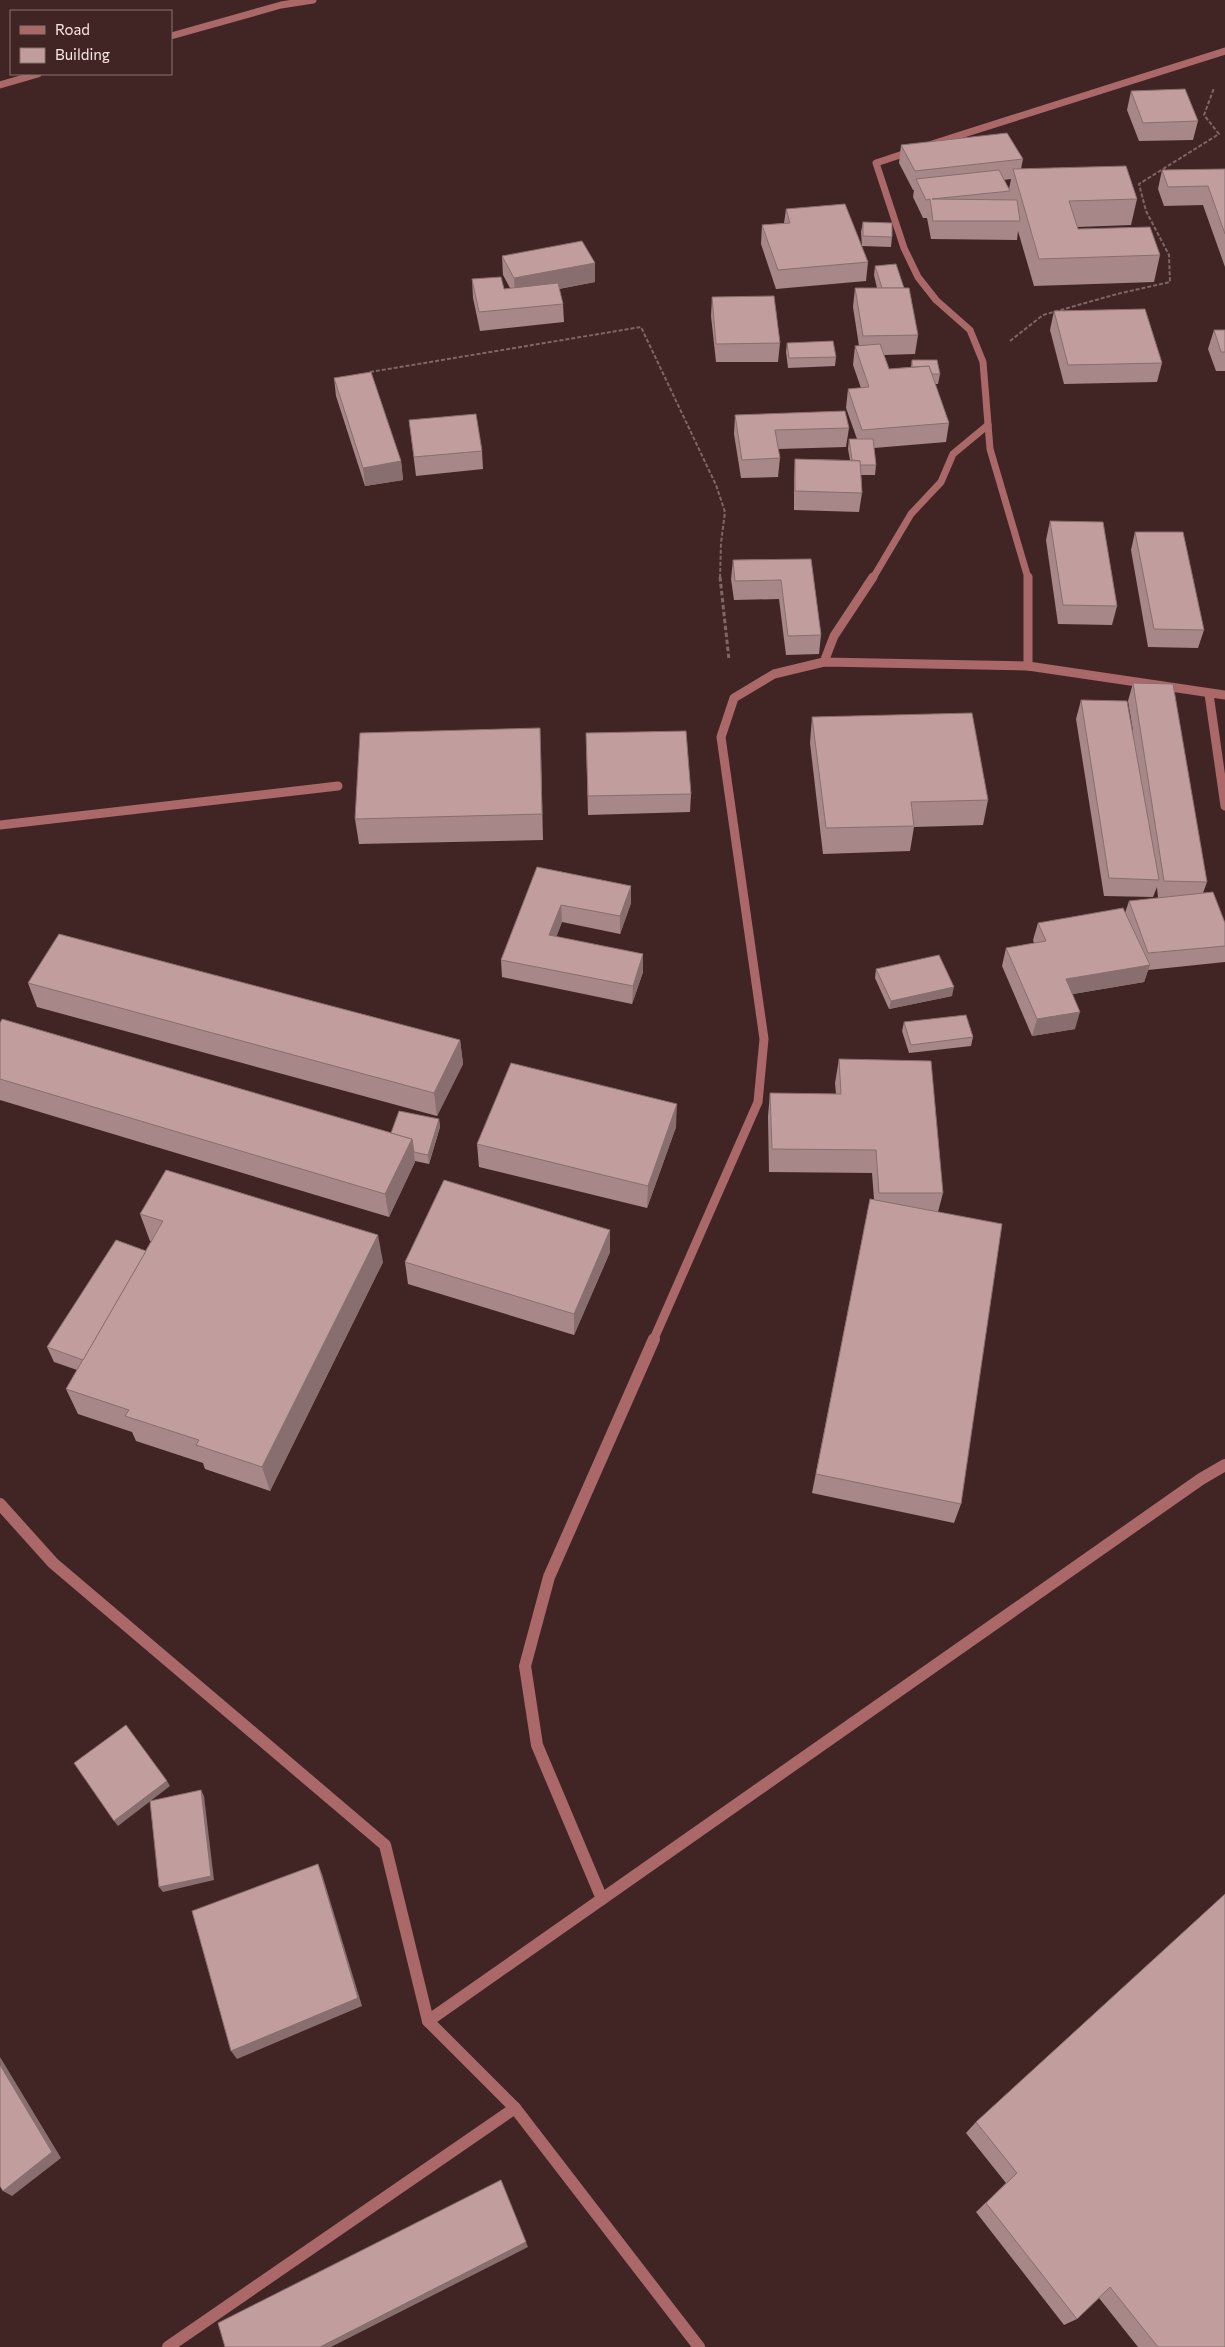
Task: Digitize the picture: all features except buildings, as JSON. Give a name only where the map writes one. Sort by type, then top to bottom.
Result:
[{"type":"street","points":[[172,36],[281,5],[313,0]]},
{"type":"street","points":[[1028,666],[1029,581],[1016,532],[990,450],[984,362],[970,330],[936,300],[918,277],[904,248],[876,162],[1225,51]]},
{"type":"street","points":[[0,84],[34,75]]},
{"type":"street","points":[[824,662],[834,636],[876,573],[911,514],[941,482],[953,454],[988,425]]},
{"type":"street","points":[[602,1899],[537,1745],[525,1666],[549,1577],[758,1102],[764,1039],[721,737],[734,698],[774,674],[824,662],[1028,666],[1225,695]]},
{"type":"street","points":[[1208,694],[1225,806]]},
{"type":"street","points":[[0,826],[338,786]]},
{"type":"street","points":[[428,2021],[1193,1485],[1225,1465]]},
{"type":"street","points":[[0,1504],[54,1564],[385,1845],[428,2021],[516,2108],[699,2347]]},
{"type":"street","points":[[168,2347],[516,2108]]},
{"type":"path","points":[[984,362],[1043,315],[1117,294],[1170,282],[1170,255],[1146,211],[1139,184],[1219,134],[1204,115],[1217,80]]},
{"type":"path","points":[[370,372],[641,327],[716,484],[725,512],[721,543],[720,575],[734,698]]}]
